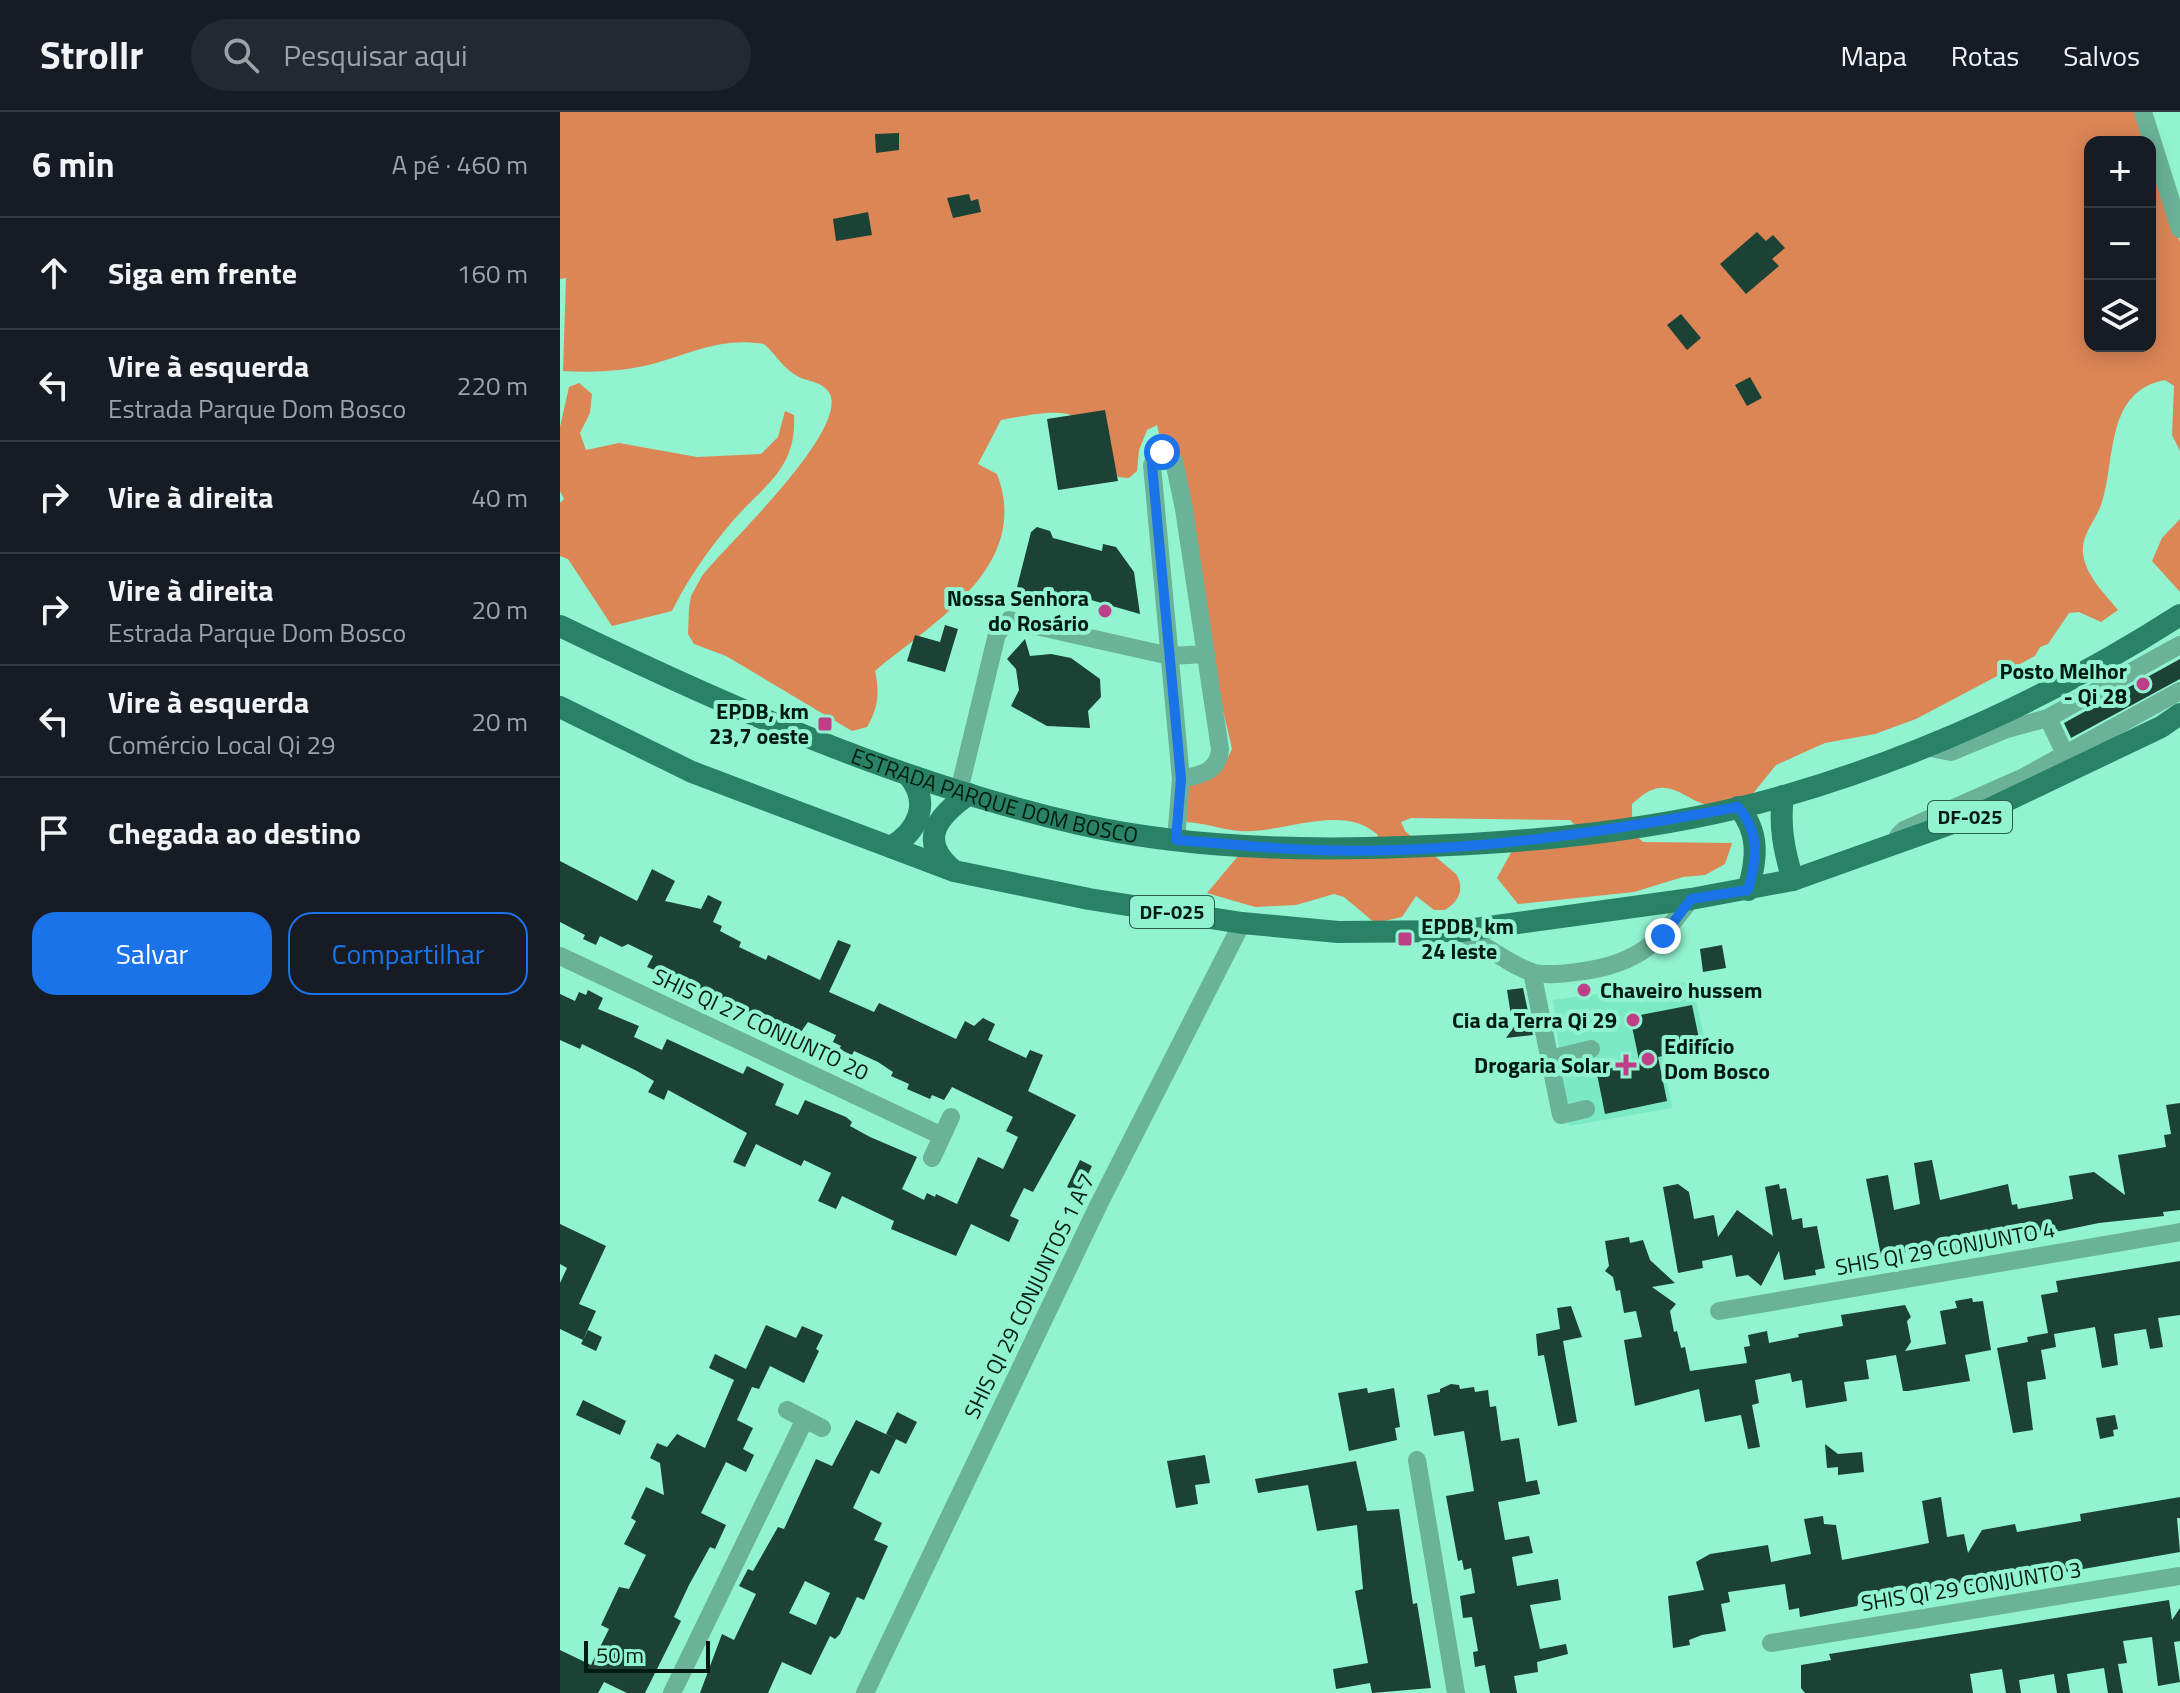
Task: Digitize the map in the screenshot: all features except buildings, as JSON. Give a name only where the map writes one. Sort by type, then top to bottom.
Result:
[{"type":"main road","name":"ESTRADA PARQUE DOM BOSCO","points":[[560,626],[723,699],[909,776],[1080,825],[1176,840],[1317,850],[1493,844],[1642,825],[1783,796],[1925,747],[2005,712],[2180,615]]},
{"type":"main road","name":"DF-025","points":[[560,707],[692,772],[788,811],[954,871],[1089,899],[1242,923],[1338,932],[1460,931],[1691,899],[1793,880],[1981,813],[2161,727],[2180,714]]},
{"type":"main road","points":[[891,847],[911,834],[921,808],[920,792],[909,776]]},
{"type":"main road","points":[[954,871],[936,852],[934,836],[941,817],[964,792]]},
{"type":"main road","points":[[1783,796],[1780,815],[1783,849],[1793,880]]},
{"type":"main road","points":[[1738,807],[1748,818],[1757,847],[1748,890]]},
{"type":"street","points":[[2143,112],[2180,229]]},
{"type":"street","points":[[1176,840],[1181,779],[1152,465],[1162,452],[1170,455],[1176,470],[1220,755],[1208,772],[1181,779]]},
{"type":"street","points":[[964,792],[997,634],[1004,623],[1014,619],[1170,656],[1205,654]]},
{"type":"street","points":[[1925,747],[1951,752],[2007,729],[2048,718],[2180,645]]},
{"type":"street","points":[[1884,849],[1904,830],[2024,777],[2180,691]]},
{"type":"street","points":[[2048,718],[2065,754]]},
{"type":"street","points":[[1460,931],[1532,972],[1561,974],[1601,969],[1638,957],[1663,936],[1691,899]]},
{"type":"street","name":"SHIS QI 29 CONJUNTOS 1 A 7","points":[[865,1693],[1099,1204],[1242,923]]},
{"type":"street","name":"SHIS QI 27 CONJUNTO 20","points":[[560,956],[942,1136]]},
{"type":"street","points":[[1532,972],[1561,1115],[1586,1109]]},
{"type":"street","points":[[1550,1059],[1591,1049]]},
{"type":"street","points":[[932,1158],[951,1117]]},
{"type":"street","name":"SHIS QI 29 CONJUNTO 4","points":[[1719,1311],[2180,1232]]},
{"type":"street","points":[[672,1693],[813,1424],[787,1410]]},
{"type":"street","points":[[1417,1460],[1456,1693]]},
{"type":"street","name":"SHIS QI 29 CONJUNTO 3","points":[[1771,1643],[2180,1576]]},
{"type":"shaded area","points":[[560,112],[2139,112],[2145,136],[2084,136],[2084,352],[2156,352],[2156,171],[2180,242],[2180,451],[2172,435],[2174,386],[2165,380],[2146,387],[2132,398],[2122,412],[2102,502],[2083,546],[2092,576],[2118,610],[2101,622],[2079,612],[2069,613],[2048,644],[2040,647],[2035,656],[1916,719],[1875,734],[1825,743],[1776,765],[1746,802],[1714,806],[1666,788],[1645,794],[1632,804],[1634,830],[1643,842],[1732,843],[1725,864],[1705,875],[1683,877],[1634,892],[1518,904],[1497,878],[1513,849],[1580,830],[1570,820],[1411,818],[1401,822],[1405,831],[1456,874],[1459,894],[1445,910],[1434,910],[1416,896],[1402,917],[1375,923],[1344,897],[1334,894],[1296,905],[1255,907],[1207,893],[1244,849],[1375,845],[1378,835],[1364,825],[1348,821],[1330,820],[1257,831],[1187,822],[1176,795],[1212,769],[1222,770],[1232,749],[1157,425],[1147,430],[1139,450],[1137,471],[1129,478],[1118,477],[1097,436],[1076,417],[1046,413],[1001,420],[978,464],[997,474],[1004,507],[1001,537],[990,564],[949,611],[875,671],[877,700],[874,713],[867,727],[852,731],[726,656],[694,644],[688,634],[691,596],[702,576],[803,461],[821,435],[830,412],[830,394],[820,385],[793,374],[764,344],[749,342],[709,347],[634,368],[563,371],[566,278],[560,279]]},
{"type":"shaded area","points":[[579,383],[592,394],[590,413],[580,433],[586,450],[619,443],[697,457],[761,454],[778,437],[785,411],[794,415],[790,450],[784,464],[715,543],[691,576],[672,611],[612,626],[568,559],[560,556],[560,503],[564,499],[560,491],[560,427],[569,387]]},
{"type":"shaded area","points":[[2180,519],[2180,592],[2152,561],[2162,538]]},
{"type":"shaded area","points":[[1692,981],[1706,1046],[1663,1058],[1672,1108],[1569,1126],[1553,1000]]},
{"type":"place","name":"Nossa Senhora do Rosário","points":[[1105,611]]},
{"type":"place","name":"Posto Melhor - Qi 28","points":[[2143,684]]},
{"type":"place","name":"EPDB, km 23,7 oeste","points":[[825,724]]},
{"type":"place","name":"EPDB, km 24 leste","points":[[1405,939]]},
{"type":"place","name":"Chaveiro hussem","points":[[1584,990]]},
{"type":"place","name":"Cia da Terra Qi 29","points":[[1633,1020]]},
{"type":"place","name":"Edifício Dom Bosco","points":[[1648,1059]]},
{"type":"place","name":"Drogaria Solar","points":[[1626,1065]]},
{"type":"route","points":[[1162,452],[1152,465],[1181,779],[1176,840],[1317,850],[1493,844],[1642,825],[1738,807],[1748,818],[1757,847],[1748,890],[1691,899],[1663,936]]}]
